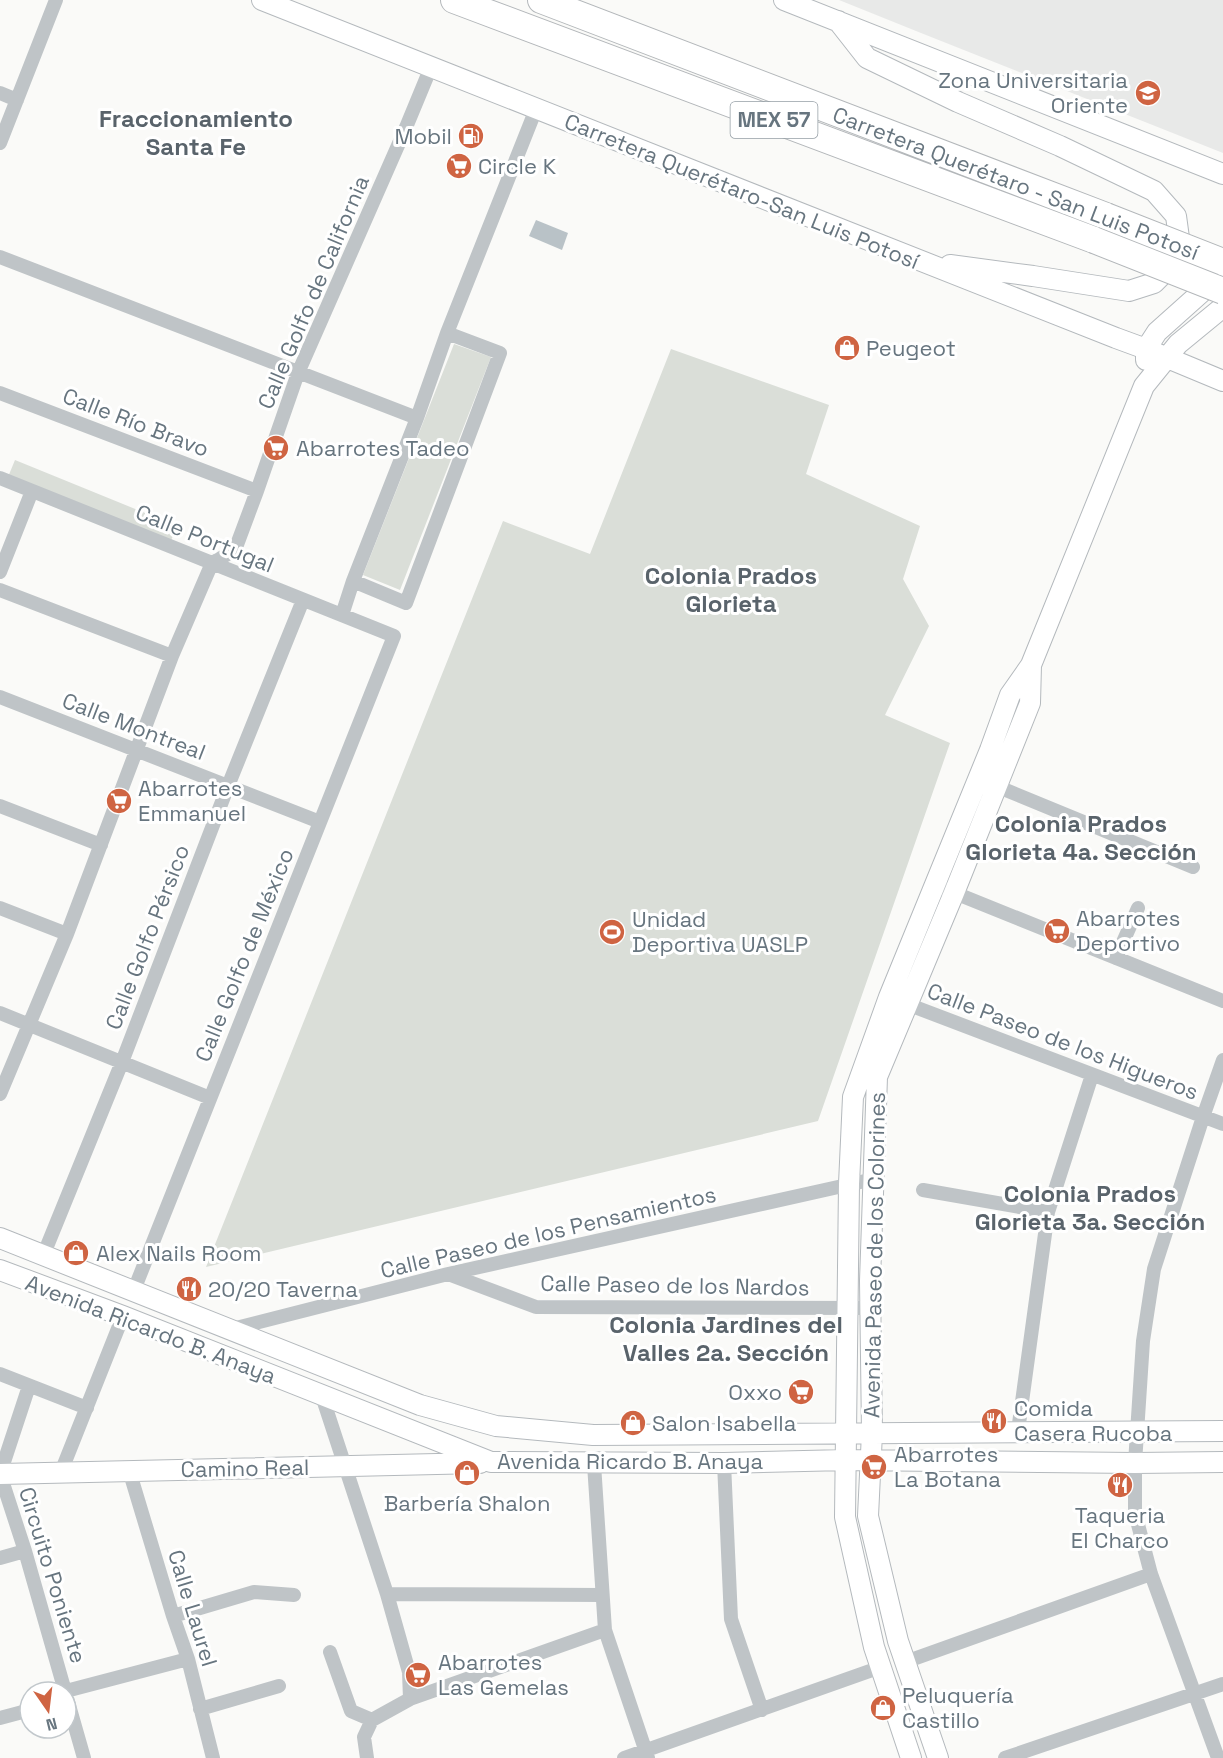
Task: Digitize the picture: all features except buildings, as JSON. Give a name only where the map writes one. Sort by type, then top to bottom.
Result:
[{"type":"highway","name":"Carretera Querétaro - San Luis Potosí","points":[[454,0],[1094,240],[1223,291]]},
{"type":"highway","name":"Carretera Querétaro - San Luis Potosí","points":[[541,0],[1223,262]]},
{"type":"main road","name":"Carretera Querétaro-San Luis Potosí","points":[[262,0],[1223,381]]},
{"type":"main road","points":[[784,0],[819,6],[838,21],[867,58],[1154,191],[1176,216],[1179,238],[1172,264],[1154,284],[1129,291],[920,262]]},
{"type":"main road","points":[[838,21],[1223,174]]},
{"type":"main road","points":[[1146,349],[1157,332],[1223,273]]},
{"type":"main road","name":"Avenida Paseo de los Colorines","points":[[938,1758],[898,1641],[868,1516],[872,1433],[870,1308],[877,1077],[898,1001],[935,885],[1010,695],[1030,665],[1144,386],[1178,344],[1223,307]]},
{"type":"main road","name":"Avenida Paseo de los Colorines","points":[[1144,386],[1146,349]]},
{"type":"main road","name":"Avenida Paseo de los Colorines","points":[[910,1758],[874,1647],[845,1517],[849,1184],[853,1097],[898,1001],[954,893],[1030,703],[1030,665]]},
{"type":"main road","points":[[1010,695],[1030,703]]},
{"type":"main road","points":[[1000,724],[1019,731]]},
{"type":"main road","name":"Avenida Ricardo B. Anaya","points":[[0,1238],[420,1405],[496,1426],[593,1435],[1223,1431]]},
{"type":"main road","name":"Avenida Ricardo B. Anaya","points":[[0,1270],[123,1316],[491,1462],[594,1464],[846,1460],[1223,1462]]},
{"type":"main road","name":"Camino Real","points":[[0,1474],[491,1462]]},
{"type":"street","points":[[0,143],[56,0]]},
{"type":"street","name":"Calle Golfo de California","points":[[0,1094],[67,934],[172,656],[213,563],[234,550],[298,373],[431,67]]},
{"type":"street","points":[[0,93],[17,100]]},
{"type":"street","points":[[342,615],[353,580],[417,418],[447,333],[536,109]]},
{"type":"street","points":[[0,257],[417,418]]},
{"type":"street","points":[[353,580],[406,603],[501,353],[447,333]]},
{"type":"street","name":"Calle Río Bravo","points":[[0,393],[257,491]]},
{"type":"street","name":"Calle Portugal","points":[[0,478],[394,636]]},
{"type":"street","points":[[0,572],[32,491]]},
{"type":"street","points":[[0,590],[172,656]]},
{"type":"street","name":"Calle Golfo Pérsico","points":[[43,1256],[122,1062],[228,786],[303,600]]},
{"type":"street","name":"Calle Golfo de México","points":[[134,1290],[394,636]]},
{"type":"street","name":"Calle Montreal","points":[[0,697],[320,822]]},
{"type":"street","points":[[996,786],[1193,867]]},
{"type":"street","points":[[0,806],[101,845]]},
{"type":"street","points":[[935,885],[1223,1001]]},
{"type":"street","points":[[0,908],[67,934]]},
{"type":"street","points":[[1116,958],[1138,908]]},
{"type":"street","name":"Calle Paseo de los Higueros","points":[[898,1001],[1223,1124]]},
{"type":"street","points":[[0,1013],[210,1098]]},
{"type":"street","points":[[1218,1758],[1151,1574],[1135,1513],[1137,1431],[1143,1341],[1154,1269],[1223,1060]]},
{"type":"street","points":[[1018,1431],[1048,1212],[1092,1075]]},
{"type":"street","name":"Calle Paseo de los Pensamientos","points":[[232,1329],[448,1275],[874,1179]]},
{"type":"street","points":[[923,1190],[1048,1212]]},
{"type":"street","name":"Calle Paseo de los Nardos","points":[[448,1275],[536,1307],[870,1308]]},
{"type":"street","points":[[61,1472],[123,1316]]},
{"type":"street","points":[[0,1374],[7,1381],[29,1386],[87,1408]]},
{"type":"street","points":[[0,1474],[29,1386]]},
{"type":"street","points":[[322,1396],[387,1594],[409,1672],[410,1699]]},
{"type":"street","points":[[724,1463],[731,1619],[762,1710]]},
{"type":"street","points":[[594,1464],[604,1630],[646,1754]]},
{"type":"street","name":"Calle Laurel","points":[[129,1470],[173,1617],[188,1659],[213,1758]]},
{"type":"street","name":"Circuito Poniente","points":[[0,1474],[62,1680]]},
{"type":"street","points":[[0,1558],[25,1551]]},
{"type":"street","points":[[905,1662],[1151,1574]]},
{"type":"street","points":[[173,1617],[254,1592],[294,1595]]},
{"type":"street","points":[[387,1594],[602,1595]]},
{"type":"street","points":[[367,1758],[364,1737],[372,1720],[410,1699],[604,1630]]},
{"type":"street","points":[[330,1652],[351,1711],[372,1720]]},
{"type":"street","points":[[78,1694],[188,1659]]},
{"type":"street","points":[[624,1758],[646,1754],[881,1667]]},
{"type":"street","points":[[1005,1758],[1223,1684]]},
{"type":"street","points":[[201,1709],[279,1686]]},
{"type":"street","points":[[0,1718],[18,1713]]},
{"type":"street","name":"Circuito Poniente","points":[[78,1736],[84,1758]]},
{"type":"shaded area","name":"Zona Universitaria Oriente","points":[[839,0],[1223,0],[1223,153],[921,33]]},
{"type":"shaded area","points":[[536,220],[568,233],[562,250],[529,236]]},
{"type":"shaded area","points":[[454,344],[491,357],[400,590],[363,575]]},
{"type":"shaded area","name":"Unidad Deportiva UASLP","points":[[671,349],[829,405],[806,474],[920,526],[903,579],[929,626],[885,715],[950,743],[818,1121],[206,1267],[503,521],[590,554]]},
{"type":"shaded area","points":[[15,460],[177,526],[170,543],[8,477]]},
{"type":"place","name":"Zona Universitaria Oriente","points":[[1148,93]]},
{"type":"place","name":"Mobil","points":[[471,136]]},
{"type":"place","name":"Circle K","points":[[459,166]]},
{"type":"place","name":"Peugeot","points":[[847,348]]},
{"type":"place","name":"Abarrotes Tadeo","points":[[276,448]]},
{"type":"place","name":"Abarrotes Emmanuel","points":[[119,801]]},
{"type":"place","name":"Abarrotes Deportivo","points":[[1057,931]]},
{"type":"place","name":"Unidad Deportiva UASLP","points":[[612,932]]},
{"type":"place","name":"Alex Nails Room","points":[[76,1253]]},
{"type":"place","name":"20/20 Taverna","points":[[189,1289]]},
{"type":"place","name":"Oxxo","points":[[801,1392]]},
{"type":"place","name":"Comida Casera Rucoba","points":[[994,1421]]},
{"type":"place","name":"Salon Isabella","points":[[633,1423]]},
{"type":"place","name":"Abarrotes La Botana","points":[[874,1467]]},
{"type":"place","name":"Barbería Shalon","points":[[467,1473]]},
{"type":"place","name":"Taqueria El Charco","points":[[1120,1485]]},
{"type":"place","name":"Abarrotes Las Gemelas","points":[[418,1675]]},
{"type":"place","name":"Peluquería Castillo","points":[[883,1708]]},
{"type":"district","name":"Fraccionamiento Santa Fe","points":[[196,133]]},
{"type":"district","name":"Colonia Prados Glorieta","points":[[731,590]]},
{"type":"district","name":"Colonia Prados Glorieta 4a. Sección","points":[[1081,838]]},
{"type":"district","name":"Colonia Prados Glorieta 3a. Sección","points":[[1090,1208]]},
{"type":"district","name":"Colonia Jardines del Valles 2a. Sección","points":[[726,1339]]}]
